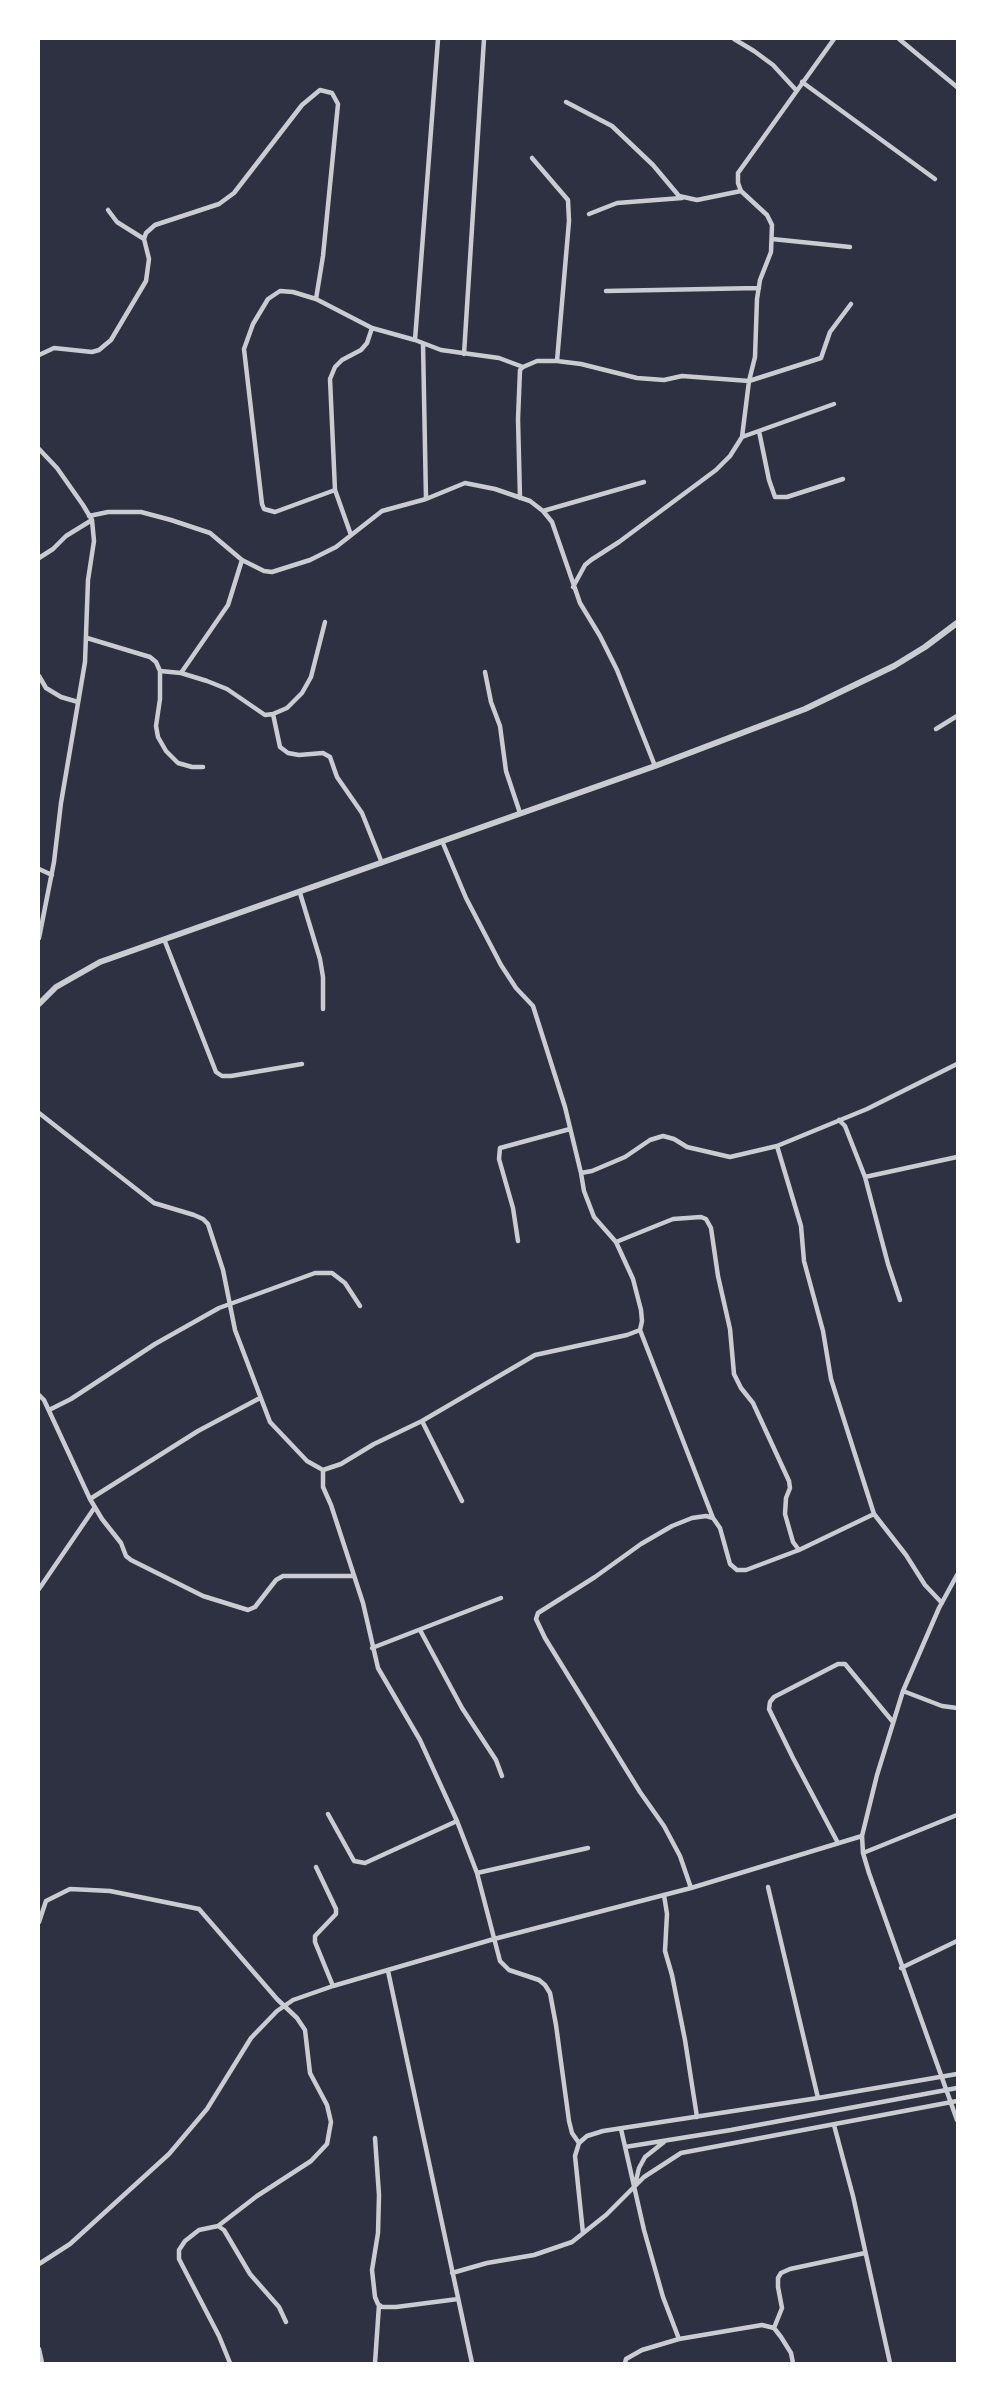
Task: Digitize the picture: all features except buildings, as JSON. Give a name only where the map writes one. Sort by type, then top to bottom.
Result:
[{"type":"street","points":[[415,340],[438,39]]},
{"type":"street","points":[[464,354],[484,39]]},
{"type":"street","points":[[734,39],[773,65],[796,90]]},
{"type":"street","points":[[573,587],[585,565],[716,470],[730,456],[742,437],[749,381],[755,357],[759,288],[771,252],[771,225],[767,215],[741,191],[738,173],[834,39]]},
{"type":"street","points":[[899,39],[957,87]]},
{"type":"street","points":[[802,82],[935,179]]},
{"type":"street","points":[[39,355],[54,348],[92,352],[99,350],[111,340],[146,281],[149,259],[144,239],[146,233],[155,225],[219,204],[234,193],[302,105],[320,90],[332,93],[338,104],[324,256],[316,298]]},
{"type":"street","points":[[566,102],[612,126],[653,165],[673,190],[685,198]]},
{"type":"street","points":[[532,158],[568,200],[569,221],[557,361]]},
{"type":"street","points":[[589,214],[617,203],[685,198],[697,200],[741,191]]},
{"type":"street","points":[[108,210],[117,222],[144,239]]},
{"type":"street","points":[[771,239],[850,247]]},
{"type":"street","points":[[606,291],[759,288]]},
{"type":"street","points":[[335,490],[286,510],[275,512],[264,509],[244,349],[253,324],[268,299],[280,291],[316,298],[372,328],[441,350],[499,358],[523,367]]},
{"type":"street","points":[[520,498],[518,409],[520,370],[523,367],[537,361],[557,361],[581,364],[637,378],[664,380],[682,376],[749,381],[821,358],[830,332],[851,304]]},
{"type":"street","points":[[351,535],[335,490],[330,379],[334,366],[361,350],[367,343],[372,328]]},
{"type":"street","points":[[423,344],[426,498]]},
{"type":"street","points":[[742,437],[834,404]]},
{"type":"street","points":[[759,431],[769,480],[775,497],[787,497],[843,479]]},
{"type":"street","points":[[39,449],[57,468],[91,518],[94,541],[88,580],[87,638],[52,875],[39,938]]},
{"type":"street","points":[[543,511],[645,482]]},
{"type":"street","points":[[39,558],[91,518],[108,512],[141,512],[210,533],[242,560],[264,571],[272,572],[310,560],[336,547],[382,511],[465,483],[474,483],[530,501],[552,522],[562,545],[573,587],[617,670],[655,766]]},
{"type":"street","points":[[181,673],[228,605],[242,560]]},
{"type":"street","points":[[160,670],[181,673],[227,689],[265,715],[273,714],[287,708],[302,693],[311,677],[326,622]]},
{"type":"street","points":[[39,1004],[56,987],[100,962],[300,893],[766,725],[850,688],[925,647],[957,623]]},
{"type":"street","points":[[87,638],[150,657],[156,662],[160,670],[160,699],[156,726],[158,737],[166,751],[178,763],[203,767]]},
{"type":"street","points":[[485,672],[501,735],[506,771],[520,813]]},
{"type":"street","points":[[39,676],[46,688],[53,693],[61,698],[78,702]]},
{"type":"street","points":[[273,714],[280,747],[288,753],[298,755],[324,753],[330,757],[337,777],[362,813],[382,863]]},
{"type":"street","points":[[936,729],[957,716]]},
{"type":"street","points":[[442,840],[466,898],[501,965],[516,988],[533,1006],[549,1052],[584,1191],[594,1217],[616,1242],[639,1296],[642,1321],[640,1330],[713,1518],[720,1528],[730,1564],[737,1570],[746,1570],[799,1550],[874,1514]]},
{"type":"street","points":[[39,869],[52,875]]},
{"type":"street","points":[[300,893],[320,959],[323,977],[323,1009]]},
{"type":"street","points":[[164,939],[216,1072],[222,1076],[231,1076],[302,1064]]},
{"type":"street","points":[[581,1173],[592,1171],[625,1157],[650,1140],[663,1136],[674,1139],[687,1147],[730,1157],[777,1146],[839,1120],[957,1064]]},
{"type":"street","points":[[39,1113],[154,1203],[204,1219],[214,1238],[235,1330],[270,1422],[282,1438],[307,1461],[323,1470],[341,1464],[374,1444],[422,1421],[535,1354],[627,1335],[640,1330]]},
{"type":"street","points":[[839,1120],[845,1126],[865,1177],[900,1300]]},
{"type":"street","points":[[518,1241],[513,1208],[499,1159],[500,1148],[570,1129]]},
{"type":"street","points":[[777,1146],[801,1226],[804,1262],[823,1331],[831,1379],[874,1514],[906,1555],[925,1585],[942,1603]]},
{"type":"street","points":[[865,1177],[957,1157]]},
{"type":"street","points":[[616,1242],[674,1219],[701,1217],[706,1219],[711,1228],[718,1275],[730,1329],[734,1374],[741,1388],[753,1403],[789,1481],[790,1488],[786,1498],[785,1514],[793,1542],[799,1550]]},
{"type":"street","points":[[49,1410],[98,1383],[155,1344],[230,1303],[241,1301],[264,1290],[322,1271],[332,1273],[345,1283],[360,1306]]},
{"type":"street","points":[[39,1395],[45,1400],[95,1508],[114,1532],[126,1556],[131,1560],[195,1592],[248,1611],[255,1607],[276,1580],[283,1576],[354,1576]]},
{"type":"street","points":[[90,1499],[189,1437],[260,1398]]},
{"type":"street","points":[[422,1421],[462,1501]]},
{"type":"street","points":[[323,1470],[323,1487],[354,1576],[369,1626],[378,1668],[420,1740],[457,1821],[477,1873],[500,1961],[509,1970],[539,1980],[550,1993],[569,2121],[572,2133],[579,2143]]},
{"type":"street","points":[[39,1589],[95,1508]]},
{"type":"street","points":[[690,1888],[680,1856],[664,1826],[640,1792],[545,1638],[536,1619],[538,1613],[672,1526],[692,1518],[706,1516],[713,1518]]},
{"type":"street","points":[[957,1575],[903,1691],[862,1836],[863,1853],[901,1968],[957,2120]]},
{"type":"street","points":[[372,1648],[501,1598]]},
{"type":"street","points":[[420,1630],[462,1708],[496,1760],[502,1776]]},
{"type":"street","points":[[838,1843],[769,1709],[770,1702],[774,1697],[838,1664],[845,1664],[893,1722]]},
{"type":"street","points":[[903,1691],[942,1706],[957,1708]]},
{"type":"street","points":[[328,1814],[354,1861],[365,1863],[457,1821]]},
{"type":"street","points":[[863,1853],[957,1815]]},
{"type":"street","points":[[39,2264],[70,2244],[169,2154],[207,2109],[251,2038],[293,2000],[494,1939],[690,1888],[862,1836]]},
{"type":"street","points":[[477,1873],[588,1848]]},
{"type":"street","points":[[316,1867],[336,1909],[336,1914],[315,1936],[315,1942],[333,1986]]},
{"type":"street","points":[[768,1887],[818,2098]]},
{"type":"street","points":[[39,1899],[46,1901],[70,1889],[89,1889],[162,1900],[200,1909],[284,2007],[297,2018],[305,2030],[310,2073],[327,2105],[331,2122],[327,2144],[311,2161],[256,2196],[218,2226],[199,2230],[185,2241],[179,2250],[179,2259],[219,2336],[230,2363]]},
{"type":"street","points":[[664,1894],[667,1914],[664,1951],[672,1975],[685,2040],[697,2117]]},
{"type":"street","points":[[39,1922],[46,1901]]},
{"type":"street","points":[[901,1968],[957,1941]]},
{"type":"street","points":[[388,1971],[472,2363]]},
{"type":"street","points":[[583,2233],[575,2166],[579,2143],[587,2136],[957,2074]]},
{"type":"street","points":[[625,2147],[957,2088]]},
{"type":"street","points":[[452,2273],[487,2263],[534,2255],[572,2242],[606,2215],[653,2170],[681,2153],[957,2101]]},
{"type":"street","points":[[834,2125],[853,2196],[890,2363]]},
{"type":"street","points":[[621,2129],[663,2297],[679,2339]]},
{"type":"street","points":[[375,2138],[379,2195],[378,2233],[372,2270],[375,2297],[379,2305],[375,2363]]},
{"type":"street","points":[[634,2188],[639,2168],[645,2157],[666,2141]]},
{"type":"street","points":[[218,2226],[224,2230],[250,2274],[279,2307],[286,2322]]},
{"type":"street","points":[[774,2328],[782,2308],[778,2287],[778,2278],[781,2273],[790,2269],[865,2253]]},
{"type":"street","points":[[379,2305],[396,2307],[458,2299]]},
{"type":"street","points":[[625,2363],[626,2359],[642,2350],[679,2339],[762,2325],[774,2328],[791,2353],[793,2363]]},
{"type":"street","points":[[39,2349],[42,2363]]}]
